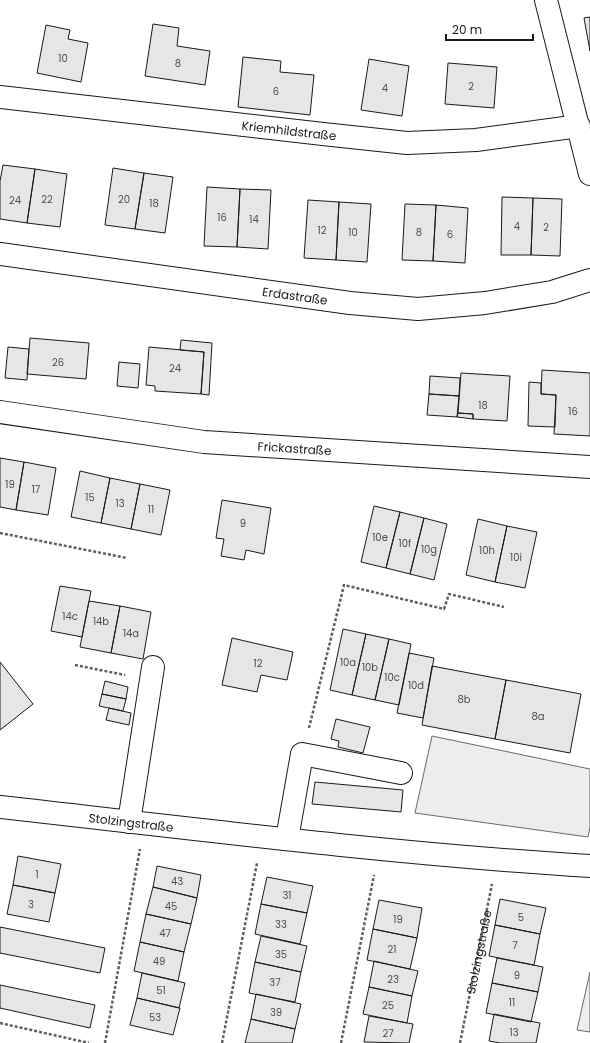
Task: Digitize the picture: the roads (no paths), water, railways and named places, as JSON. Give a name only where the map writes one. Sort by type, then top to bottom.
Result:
[{"type":"street","points":[[546,0],[590,174]]},
{"type":"street","name":"Kriemhildstraße","points":[[0,97],[408,143],[476,140],[579,126]]},
{"type":"street","name":"Erdastraße","points":[[0,254],[350,303],[418,309],[485,303],[552,292],[590,280]]},
{"type":"street","name":"Frickastraße","points":[[0,412],[204,442],[590,467]]},
{"type":"street","points":[[137,823],[152,673]]},
{"type":"street","points":[[287,839],[302,754],[401,773]]},
{"type":"street","name":"Stolzingstraße","points":[[0,807],[379,850],[590,866]]}]
